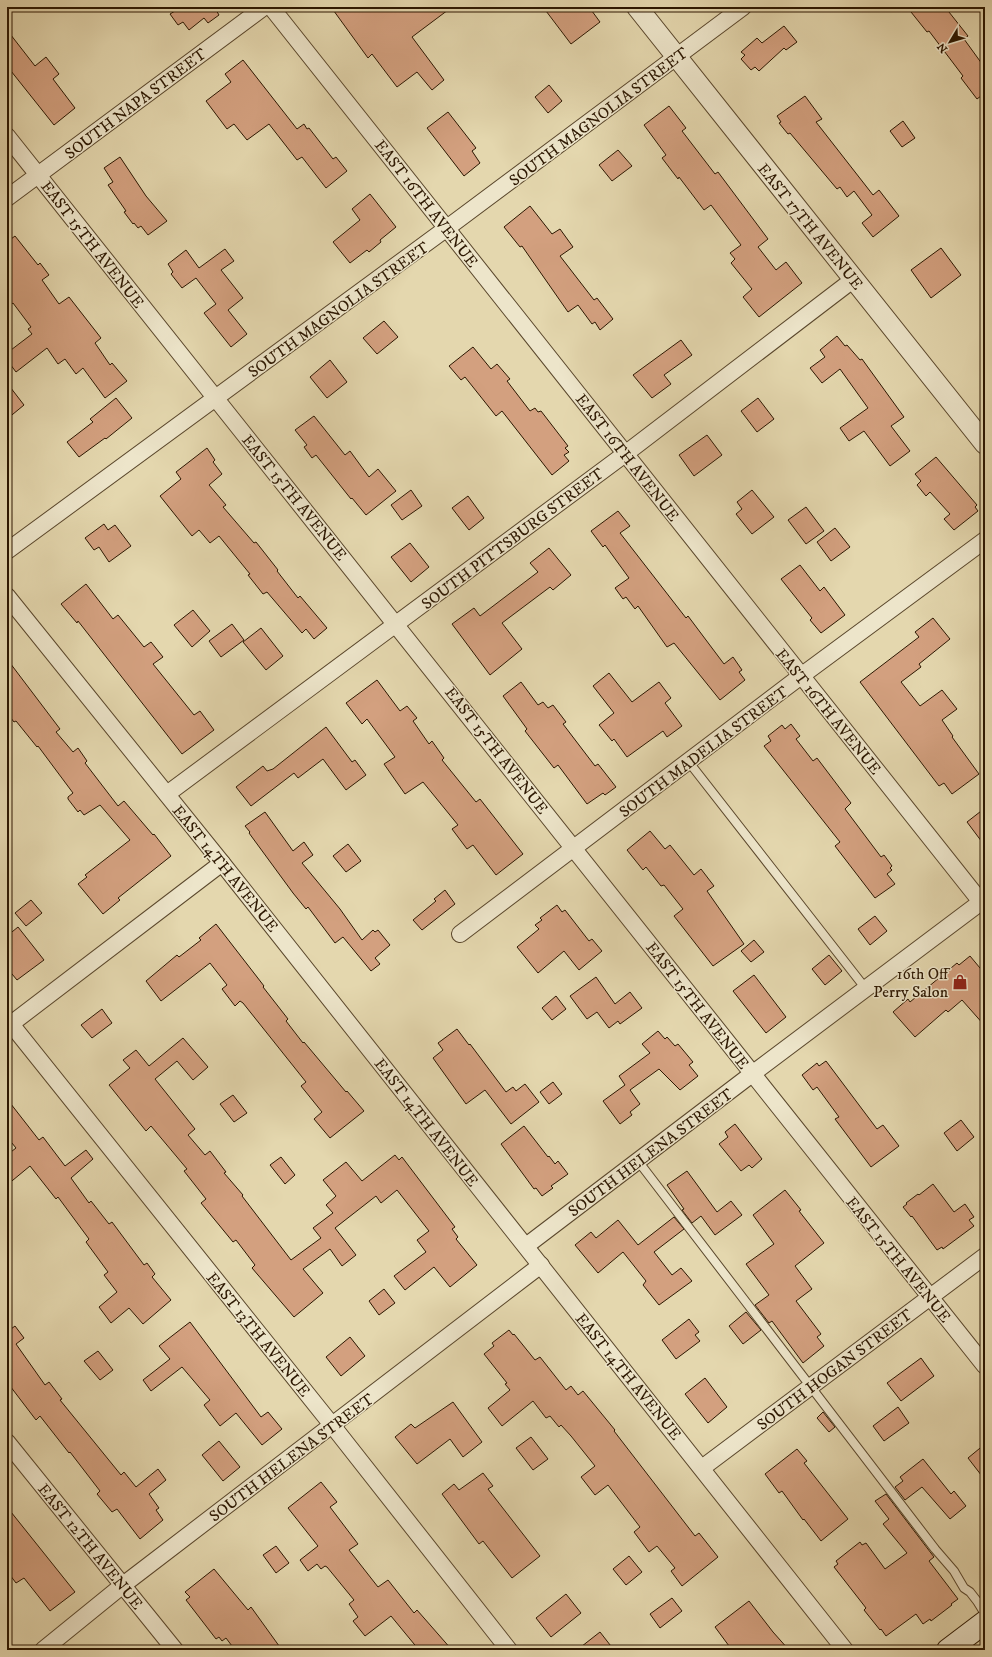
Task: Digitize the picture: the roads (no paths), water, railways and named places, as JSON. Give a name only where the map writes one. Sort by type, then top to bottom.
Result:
[{"type":"main road","points":[[948,1650],[985,1622]]},
{"type":"street","name":"SOUTH NAPA STREET","points":[[7,198],[264,7]]},
{"type":"street","name":"EAST 16TH AVENUE","points":[[271,7],[801,676],[984,903]]},
{"type":"street","name":"EAST 17TH AVENUE","points":[[637,7],[676,58],[985,444]]},
{"type":"street","name":"SOUTH MAGNOLIA STREET","points":[[7,550],[447,228],[743,7]]},
{"type":"street","name":"EAST 15TH AVENUE","points":[[7,136],[985,1366]]},
{"type":"street","name":"SOUTH PITTSBURG STREET","points":[[167,794],[625,454],[854,279]]},
{"type":"street","name":"SOUTH MADELIA STREET","points":[[460,934],[801,676],[985,540]]},
{"type":"street","name":"EAST 14TH AVENUE","points":[[7,596],[222,863],[845,1650]]},
{"type":"street","points":[[8,1024],[222,863]]},
{"type":"street","name":"SOUTH HELENA STREET","points":[[526,1246],[752,1074],[984,903]]},
{"type":"street","name":"EAST 13TH AVENUE","points":[[8,1024],[332,1425],[509,1650]]},
{"type":"street","name":"SOUTH HOGAN STREET","points":[[702,1468],[985,1256]]},
{"type":"street","name":"SOUTH HELENA STREET","points":[[43,1650],[123,1585],[541,1265]]},
{"type":"street","name":"EAST 12TH AVENUE","points":[[7,1442],[175,1650]]},
{"type":"lane","points":[[688,761],[866,989]]},
{"type":"lane","points":[[638,1161],[811,1385],[935,1549],[954,1571],[964,1588],[970,1592],[977,1601],[985,1614]]},
{"type":"place","name":"16th Off Perry Salon","points":[[960,982]]}]
